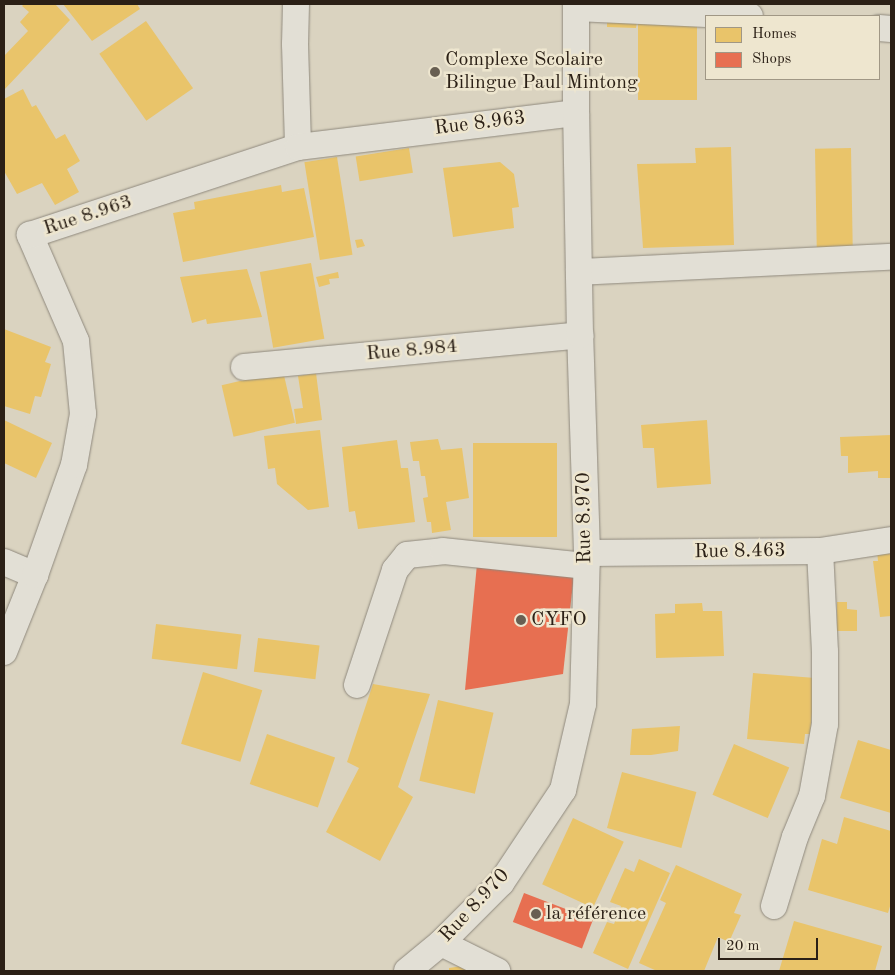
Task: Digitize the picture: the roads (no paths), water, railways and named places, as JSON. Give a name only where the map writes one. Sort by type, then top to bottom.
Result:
[{"type":"street","points":[[296,4],[294,44],[298,147]]},
{"type":"street","points":[[576,6],[733,15]]},
{"type":"street","name":"Rue 8.970","points":[[407,971],[441,943],[501,883],[563,790],[583,704],[587,559],[580,335],[576,6]]},
{"type":"street","name":"Rue 8.963","points":[[4,652],[35,575],[74,465],[83,414],[76,341],[30,235],[298,147],[576,113]]},
{"type":"street","points":[[579,272],[891,257]]},
{"type":"street","name":"Rue 8.984","points":[[244,367],[580,335]]},
{"type":"street","name":"Rue 8.463","points":[[357,685],[395,570],[406,556],[443,551],[587,559],[820,551],[891,540]]},
{"type":"street","points":[[774,906],[794,837],[812,796],[825,724],[825,652],[820,551]]},
{"type":"street","points":[[4,562],[35,575]]},
{"type":"street","points":[[441,943],[497,971]]},
{"type":"place","name":"Complexe Scolaire Bilingue Paul Mintong","points":[[435,72]]},
{"type":"place","name":"CYFO","points":[[521,620]]},
{"type":"place","name":"la référence","points":[[536,914]]}]
